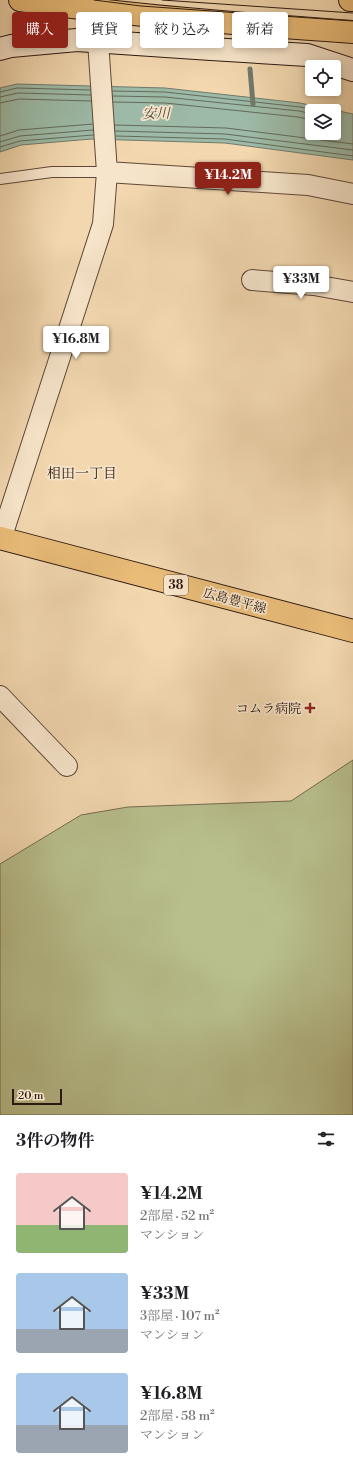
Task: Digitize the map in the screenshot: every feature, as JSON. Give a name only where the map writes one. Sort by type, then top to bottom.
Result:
[{"type":"main road","points":[[20,0],[118,13],[353,32]]},
{"type":"main road","name":"広島豊平線","points":[[1,539],[353,631]]},
{"type":"street","points":[[0,49],[11,46],[76,40]]},
{"type":"street","points":[[1,539],[103,224],[107,172],[98,48],[307,55],[353,70]]},
{"type":"street","points":[[107,172],[308,185],[353,194]]},
{"type":"street","points":[[252,280],[314,285],[353,292]]},
{"type":"street","points":[[0,696],[67,766]]},
{"type":"lane","points":[[0,179],[52,172],[107,172]]},
{"type":"green space","points":[[353,760],[353,1115],[0,1115],[0,864],[81,815],[128,807],[291,801]]},
{"type":"water","name":"安川","points":[[17,84],[165,88],[300,103],[305,104],[305,140],[341,140],[341,112],[353,114],[353,160],[225,143],[91,139],[21,145],[0,152],[0,88]]},
{"type":"waterway","points":[[250,69],[253,104]]},
{"type":"tram line","points":[[94,0],[141,6],[353,21]]},
{"type":"tram line","points":[[162,0],[353,13]]},
{"type":"place","name":"コムラ病院","points":[[310,708]]},
{"type":"district","name":"相田一丁目","points":[[82,473]]}]
